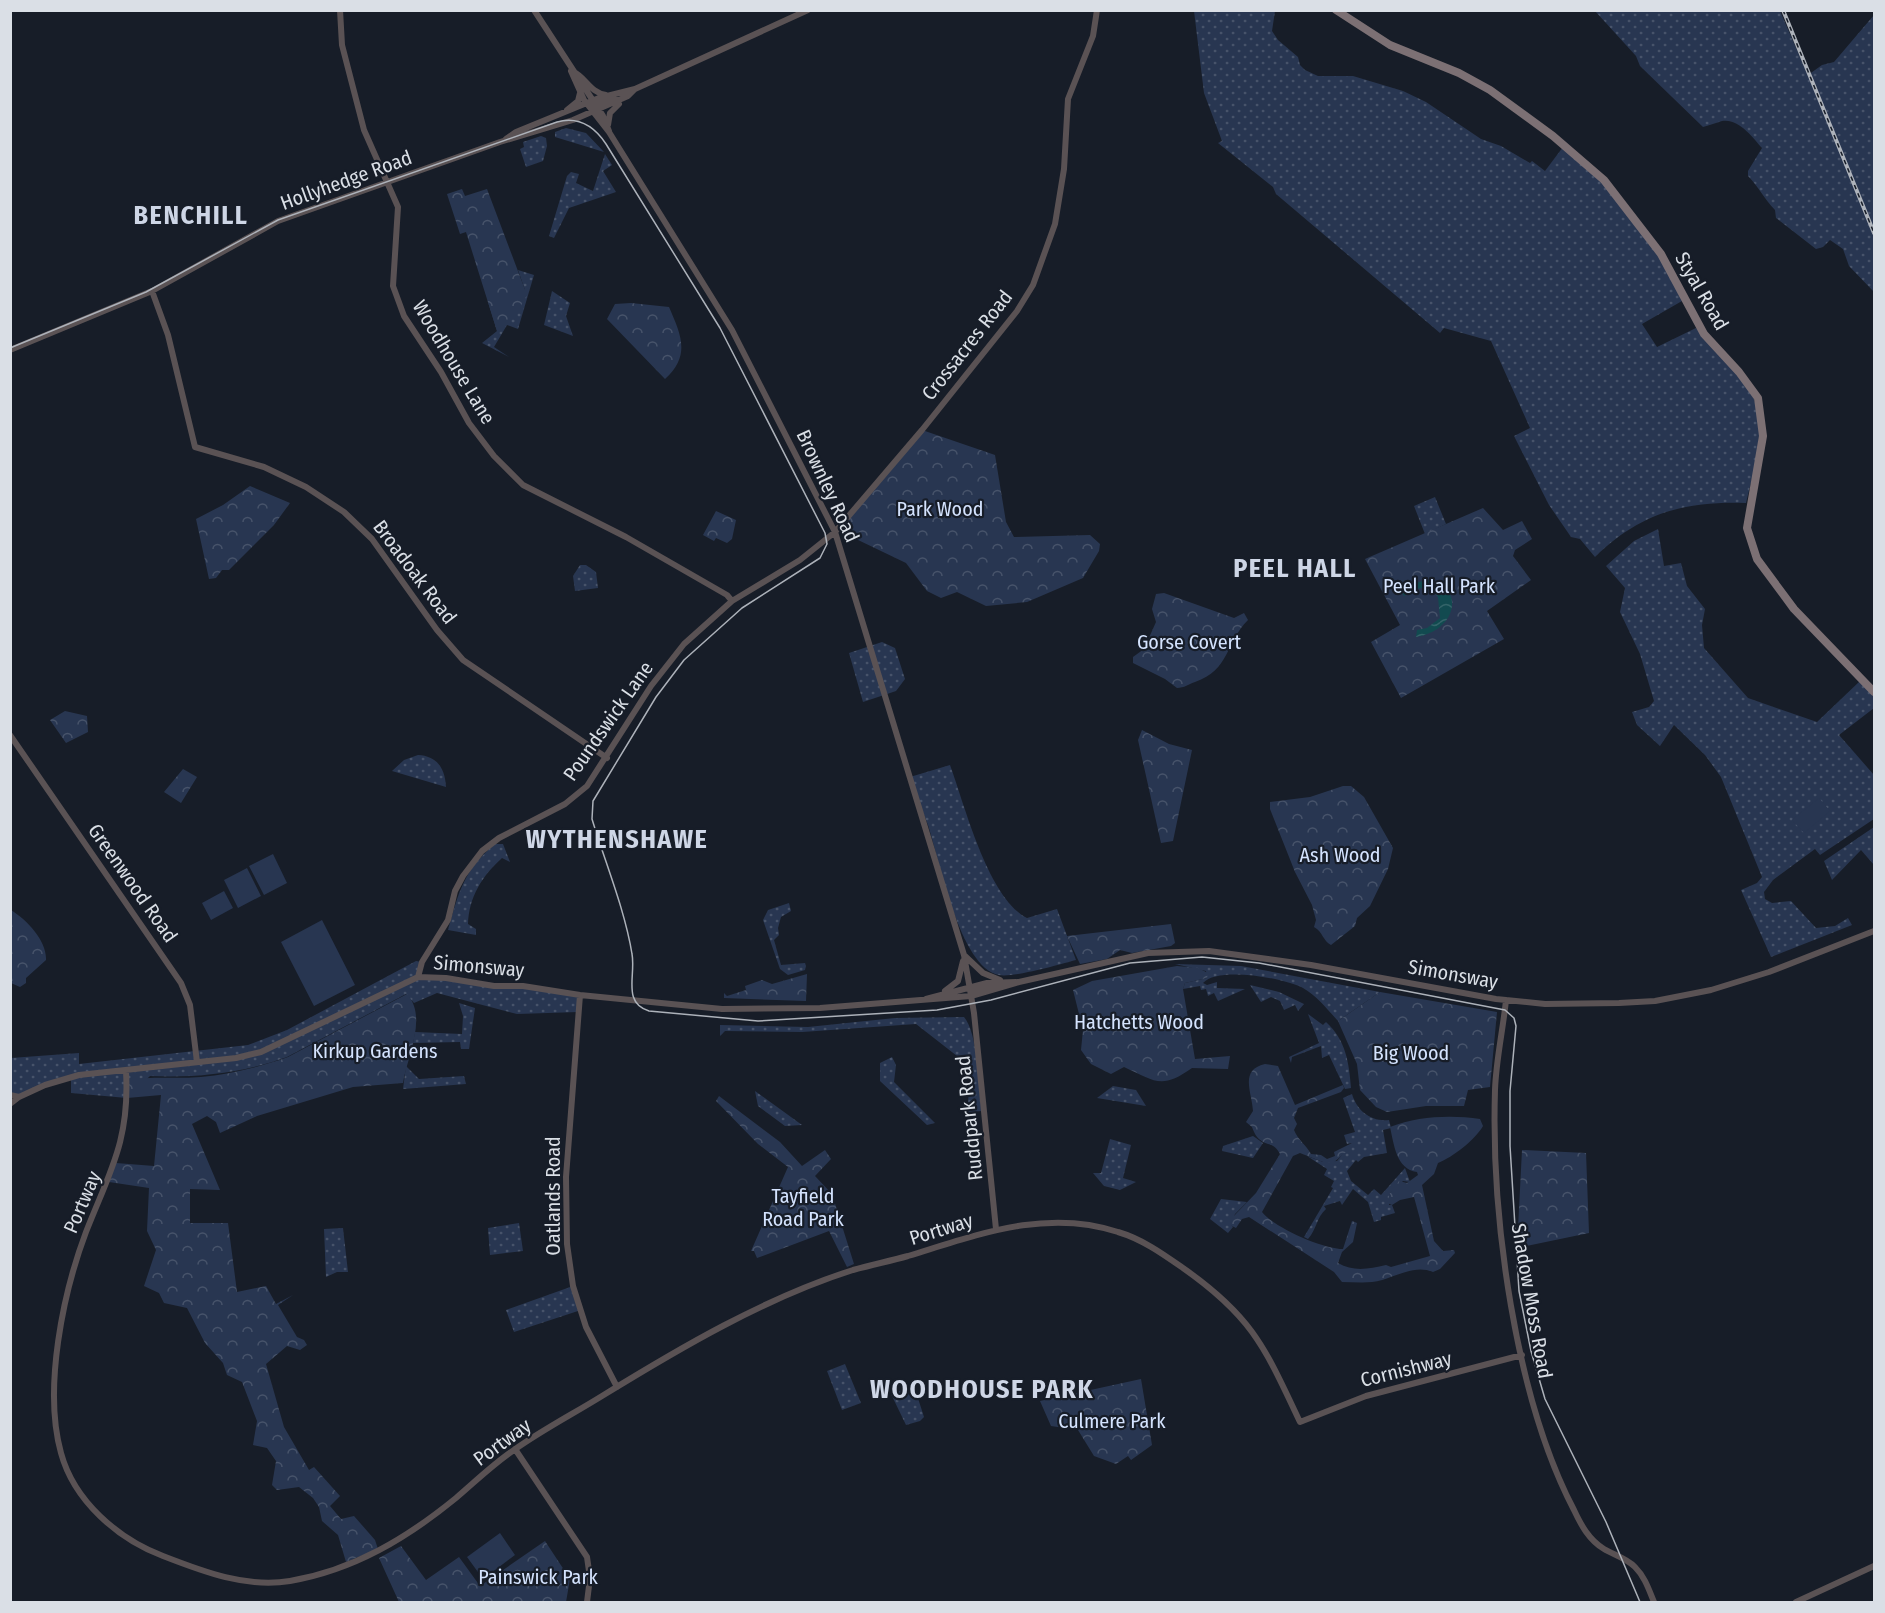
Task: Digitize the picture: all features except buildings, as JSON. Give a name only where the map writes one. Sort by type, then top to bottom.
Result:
[{"type":"main road","name":"Styal Road","points":[[1336,10],[1390,45],[1459,73],[1490,90],[1559,141],[1611,188],[1661,254],[1704,334],[1739,372],[1758,398],[1763,436],[1747,528],[1756,559],[1794,609],[1875,692]]},
{"type":"street","name":"Woodhouse Lane","points":[[340,10],[342,45],[364,130],[398,207],[393,286],[404,316],[441,372],[469,423],[494,456],[523,485],[626,537],[727,595],[732,601]]},
{"type":"street","name":"Brownley Road","points":[[534,10],[593,107]]},
{"type":"street","name":"Hollyhedge Road","points":[[10,350],[152,291],[278,221],[502,142],[632,92],[808,10]]},
{"type":"street","name":"Crossacres Road","points":[[835,532],[994,342],[1017,312],[1033,285],[1055,224],[1064,169],[1068,99],[1093,36],[1096,10]]},
{"type":"street","name":"Brownley Road","points":[[571,71],[580,92],[609,128],[732,330],[835,532],[964,956],[970,988]]},
{"type":"street","points":[[571,71],[580,74],[591,90],[601,94],[612,94]]},
{"type":"street","points":[[559,116],[578,101],[580,92]]},
{"type":"street","name":"Hollyhedge Road","points":[[502,142],[516,132],[559,116],[593,107],[612,94],[632,92]]},
{"type":"street","points":[[609,128],[612,109],[632,92]]},
{"type":"street","name":"Broadoak Road","points":[[152,291],[168,336],[195,447],[264,467],[306,487],[344,512],[372,539],[437,630],[463,660],[607,758]]},
{"type":"street","name":"Poundswick Lane","points":[[418,977],[422,962],[448,920],[455,891],[482,851],[499,838],[565,804],[587,786],[665,666],[695,633],[732,601],[801,560],[835,532]]},
{"type":"street","name":"Greenwood Road","points":[[10,735],[181,983],[190,1005],[197,1062]]},
{"type":"street","name":"Simonsway","points":[[920,1001],[936,995],[970,988],[975,991],[1148,953],[1209,951],[1311,965],[1460,994],[1506,1000],[1565,1005],[1638,1002],[1676,997],[1769,972],[1875,931]]},
{"type":"street","points":[[936,995],[958,981],[964,956],[985,975],[1014,983]]},
{"type":"street","name":"Simonsway","points":[[10,1104],[13,1095],[79,1076],[261,1052],[418,977],[446,978],[494,986],[523,986],[580,995],[722,1008],[820,1008],[920,1001],[971,996],[1014,983]]},
{"type":"street","name":"Ruddpark Road","points":[[970,988],[996,1229]]},
{"type":"street","name":"Oatlands Road","points":[[580,995],[566,1177],[567,1244],[573,1286],[586,1327],[617,1387]]},
{"type":"street","name":"Shadow Moss Road","points":[[1506,1000],[1496,1072],[1494,1126],[1506,1262],[1522,1355],[1546,1442],[1573,1510],[1588,1536],[1602,1548],[1636,1567],[1644,1578],[1654,1602]]},
{"type":"street","name":"Portway","points":[[126,1071],[127,1119],[121,1145],[78,1255],[64,1304],[55,1406],[60,1450],[73,1481],[88,1503],[117,1531],[150,1551],[225,1579],[292,1581],[384,1550],[435,1514],[515,1449],[721,1328],[854,1270],[996,1229],[1030,1223],[1058,1221],[1117,1231],[1149,1245],[1202,1282],[1238,1311],[1266,1351],[1300,1422]]},
{"type":"street","name":"Cornishway","points":[[1300,1422],[1357,1398],[1522,1355]]},
{"type":"street","points":[[515,1449],[586,1557],[590,1578],[587,1602]]},
{"type":"street","points":[[1796,1602],[1875,1566]]},
{"type":"green space","points":[[1194,11],[1275,11],[1272,31],[1278,40],[1298,57],[1300,65],[1305,70],[1318,76],[1353,76],[1403,91],[1426,102],[1481,139],[1501,146],[1530,163],[1532,161],[1545,171],[1563,147],[1600,180],[1659,255],[1682,301],[1642,324],[1657,347],[1696,328],[1745,383],[1753,396],[1759,426],[1759,442],[1746,503],[1703,504],[1664,513],[1629,530],[1595,557],[1580,539],[1571,537],[1549,505],[1514,436],[1530,428],[1491,341],[1444,328],[1440,333],[1276,194],[1273,187],[1218,143],[1222,141],[1204,93]]},
{"type":"green space","points":[[1595,11],[1780,11],[1808,75],[1822,65],[1834,62],[1874,15],[1874,292],[1849,266],[1843,249],[1830,240],[1823,247],[1816,249],[1776,218],[1775,210],[1748,176],[1748,171],[1762,148],[1750,134],[1740,126],[1728,121],[1703,127],[1640,66],[1636,56]]},
{"type":"green space","points":[[566,128],[586,133],[604,152],[555,137],[555,132]]},
{"type":"green space","points":[[541,136],[546,138],[547,146],[543,161],[526,167],[520,149],[524,147],[523,142]]},
{"type":"green space","points":[[605,154],[612,165],[603,171],[616,192],[569,208],[554,238],[549,236],[567,176],[571,172],[579,174],[576,183],[593,191]]},
{"type":"green space","points":[[462,189],[465,196],[487,189],[527,295],[515,316],[497,331],[466,232],[460,234],[447,194]]},
{"type":"green space","points":[[518,270],[534,275],[518,329],[507,325],[494,347],[509,357],[482,343],[497,331],[488,302],[521,296],[525,290]]},
{"type":"green space","points":[[552,291],[570,303],[566,316],[573,336],[544,325]]},
{"type":"green space","points":[[631,303],[669,307],[680,336],[681,353],[678,362],[665,379],[607,319],[615,304]]},
{"type":"green space","name":"Park Wood","points":[[922,430],[995,455],[1006,522],[1014,537],[1090,535],[1100,544],[1099,551],[1083,578],[1027,602],[986,606],[957,592],[941,598],[927,591],[906,563],[856,539],[843,526]]},
{"type":"green space","points":[[250,486],[290,503],[274,525],[229,570],[222,570],[216,578],[209,579],[196,519],[223,505]]},
{"type":"green space","points":[[1435,497],[1446,524],[1425,534],[1414,506]]},
{"type":"green space","name":"Peel Hall Park","points":[[1483,508],[1503,530],[1522,521],[1532,539],[1515,550],[1513,556],[1531,580],[1487,611],[1504,639],[1401,698],[1371,642],[1400,625],[1365,559]]},
{"type":"green space","points":[[716,511],[736,520],[732,539],[727,543],[716,538],[714,541],[703,535]]},
{"type":"green space","points":[[1658,529],[1664,566],[1681,563],[1687,586],[1705,609],[1702,625],[1704,648],[1748,698],[1817,722],[1860,681],[1874,696],[1874,708],[1839,735],[1874,775],[1874,819],[1820,855],[1815,849],[1773,880],[1764,892],[1765,899],[1772,903],[1791,901],[1816,928],[1835,926],[1848,918],[1852,925],[1771,957],[1741,890],[1757,883],[1762,877],[1721,777],[1705,755],[1674,725],[1660,746],[1637,725],[1632,712],[1649,707],[1654,701],[1640,654],[1620,612],[1625,588],[1606,566],[1634,541]]},
{"type":"green space","points":[[580,565],[586,565],[596,572],[598,588],[575,591],[573,576]]},
{"type":"green space","name":"Gorse Covert","points":[[1164,593],[1234,618],[1244,613],[1248,620],[1215,670],[1206,677],[1180,688],[1133,663],[1133,657],[1144,649],[1156,622],[1152,609],[1156,594]]},
{"type":"green space","points":[[882,642],[895,648],[905,679],[896,691],[863,702],[849,653]]},
{"type":"green space","points":[[65,711],[87,716],[88,732],[66,743],[50,720]]},
{"type":"green space","points":[[1142,730],[1169,744],[1192,750],[1173,841],[1161,843],[1138,740]]},
{"type":"green space","points":[[418,755],[430,758],[439,764],[444,774],[446,787],[392,771],[404,760]]},
{"type":"green space","points":[[950,765],[989,872],[1001,891],[1013,907],[1027,918],[1057,909],[1076,960],[1026,973],[999,975],[985,968],[973,953],[953,910],[928,825],[910,777]]},
{"type":"green space","points":[[183,769],[197,777],[181,803],[164,792]]},
{"type":"green space","name":"Ash Wood","points":[[1343,786],[1351,786],[1364,797],[1393,848],[1388,869],[1370,906],[1357,918],[1355,926],[1331,945],[1314,927],[1316,920],[1312,905],[1295,872],[1270,809],[1270,802],[1310,797]]},
{"type":"green space","points":[[1819,798],[1830,811],[1804,833],[1792,820]]},
{"type":"green space","points":[[1874,827],[1874,865],[1861,850],[1832,880],[1824,861]]},
{"type":"green space","points":[[495,844],[503,844],[510,862],[502,858],[488,872],[474,896],[468,924],[476,929],[476,935],[448,930],[459,894],[469,873],[484,853]]},
{"type":"green space","points":[[273,854],[287,883],[264,895],[249,866]]},
{"type":"green space","points":[[247,868],[261,896],[238,908],[224,880]]},
{"type":"green space","points":[[224,891],[233,908],[211,920],[202,903]]},
{"type":"green space","points":[[789,903],[791,911],[781,917],[779,935],[774,940],[781,965],[805,963],[806,966],[805,970],[788,975],[780,969],[763,920],[768,910]]},
{"type":"green space","points":[[11,910],[23,919],[40,938],[46,960],[26,978],[26,983],[20,987],[11,983]]},
{"type":"green space","points":[[322,920],[355,985],[314,1006],[281,942]]},
{"type":"green space","points":[[1171,924],[1175,943],[1171,946],[1132,953],[1120,950],[1107,959],[1080,964],[1067,936]]},
{"type":"green space","points":[[416,961],[422,962],[419,976],[523,986],[580,995],[578,1012],[517,1014],[437,993],[414,1003],[406,994],[287,1057],[254,1067],[202,1075],[150,1076],[127,1098],[71,1093],[71,1078],[19,1097],[11,1094],[11,1058],[79,1053],[79,1064],[248,1045],[287,1030]]},
{"type":"green space","points":[[1175,964],[1241,966],[1380,992],[1338,1021],[1308,991],[1294,984],[1267,978],[1236,974],[1211,978],[1203,983],[1207,985],[1217,982],[1217,988],[1245,989],[1218,1001],[1214,993],[1208,996],[1206,989],[1201,990],[1200,986],[1183,989],[1185,983],[1207,978],[1206,971]]},
{"type":"green space","name":"Hatchetts Wood","points":[[1177,966],[1198,968],[1208,973],[1207,978],[1185,983],[1183,989],[1195,1059],[1230,1056],[1228,1069],[1192,1068],[1173,1079],[1158,1081],[1124,1067],[1111,1074],[1091,1064],[1081,1050],[1083,1030],[1073,990],[1092,981]]},
{"type":"green space","points":[[807,974],[806,1001],[724,998],[724,993],[727,996],[746,990],[745,986],[762,980],[772,984]]},
{"type":"green space","points":[[1250,985],[1279,992],[1304,1004],[1298,1011],[1295,1005],[1284,1010],[1280,1001],[1271,997],[1261,1002]]},
{"type":"green space","name":"Big Wood","points":[[1380,992],[1497,1012],[1490,1087],[1468,1090],[1464,1106],[1426,1106],[1387,1112],[1376,1107],[1360,1090],[1357,1064],[1338,1021]]},
{"type":"green space","name":"Kirkup Gardens","points":[[407,994],[413,1003],[416,1025],[403,1083],[353,1087],[257,1116],[220,1133],[216,1122],[207,1116],[192,1124],[220,1190],[190,1189],[190,1223],[228,1223],[237,1292],[266,1286],[276,1304],[293,1295],[278,1305],[297,1337],[304,1340],[307,1345],[300,1350],[287,1346],[266,1364],[284,1427],[309,1470],[314,1467],[340,1496],[330,1506],[341,1519],[354,1516],[375,1540],[378,1549],[346,1562],[338,1535],[322,1521],[319,1507],[313,1498],[299,1487],[277,1490],[272,1485],[276,1461],[267,1448],[253,1445],[257,1421],[242,1382],[227,1375],[223,1363],[205,1343],[187,1308],[164,1303],[159,1293],[144,1286],[156,1250],[147,1231],[149,1188],[109,1182],[116,1163],[154,1166],[161,1095],[127,1098],[127,1080],[201,1077],[267,1064],[288,1057]]},
{"type":"green space","points":[[459,1003],[475,1008],[469,1049],[461,1049],[460,1042],[413,1043],[415,1032],[462,1034],[463,1016]]},
{"type":"green space","points":[[1308,1014],[1323,1025],[1326,1022],[1338,1036],[1345,1052],[1351,1088],[1345,1089],[1329,1055],[1322,1058],[1321,1046],[1292,1057],[1291,1063],[1289,1057],[1319,1043]]},
{"type":"green space","points":[[964,1017],[969,1025],[975,1048],[982,1111],[968,1112],[969,1069],[966,1063],[916,1024],[802,1032],[725,1031],[720,1036],[720,1025],[808,1027],[895,1018]]},
{"type":"green space","points":[[892,1057],[896,1065],[894,1082],[935,1123],[927,1125],[880,1081],[880,1063]]},
{"type":"green space","points":[[1265,1064],[1278,1066],[1295,1105],[1343,1085],[1341,1092],[1298,1108],[1294,1118],[1297,1124],[1294,1130],[1311,1154],[1321,1155],[1327,1159],[1335,1156],[1334,1152],[1352,1143],[1352,1147],[1333,1163],[1323,1162],[1300,1153],[1293,1156],[1262,1212],[1288,1231],[1312,1242],[1334,1248],[1343,1249],[1352,1221],[1357,1223],[1353,1242],[1342,1252],[1338,1263],[1349,1268],[1386,1265],[1391,1267],[1430,1256],[1414,1197],[1400,1200],[1392,1205],[1387,1203],[1390,1193],[1399,1181],[1407,1183],[1418,1175],[1400,1161],[1390,1127],[1435,1117],[1480,1119],[1483,1126],[1475,1137],[1457,1152],[1438,1163],[1434,1174],[1422,1185],[1434,1241],[1443,1251],[1454,1250],[1455,1253],[1440,1269],[1433,1272],[1418,1269],[1380,1281],[1342,1282],[1334,1272],[1249,1217],[1242,1219],[1236,1228],[1230,1225],[1230,1220],[1256,1193],[1280,1154],[1273,1146],[1259,1139],[1246,1122],[1253,1111],[1250,1076],[1257,1067]]},
{"type":"green space","points":[[406,1066],[419,1079],[464,1076],[466,1084],[403,1089]]},
{"type":"green space","points":[[1113,1086],[1136,1090],[1146,1106],[1097,1098]]},
{"type":"green space","points":[[755,1091],[802,1125],[785,1126],[758,1106]]},
{"type":"green space","points":[[1352,1094],[1361,1110],[1376,1119],[1389,1120],[1391,1128],[1383,1130],[1387,1153],[1364,1157],[1358,1162],[1356,1160],[1347,1171],[1351,1181],[1368,1195],[1374,1189],[1381,1195],[1405,1168],[1410,1182],[1403,1181],[1390,1193],[1389,1205],[1392,1205],[1395,1213],[1381,1217],[1381,1220],[1374,1222],[1368,1202],[1353,1189],[1342,1205],[1340,1201],[1324,1206],[1326,1209],[1308,1239],[1304,1237],[1333,1188],[1331,1187],[1334,1181],[1324,1175],[1327,1169],[1307,1156],[1323,1162],[1337,1161],[1352,1143],[1347,1144],[1344,1135],[1355,1132],[1343,1098]]},
{"type":"green space","name":"Tayfield Road Park","points":[[719,1096],[780,1142],[802,1166],[825,1150],[831,1159],[815,1176],[832,1194],[854,1264],[847,1267],[829,1231],[757,1258],[754,1251],[751,1251],[788,1167],[758,1144],[716,1101]]},
{"type":"green space","points":[[1253,1136],[1263,1143],[1253,1158],[1222,1151],[1223,1146]]},
{"type":"green space","points":[[1110,1139],[1131,1145],[1123,1178],[1136,1182],[1120,1190],[1104,1186],[1093,1173],[1101,1173]]},
{"type":"green space","points":[[1522,1150],[1586,1153],[1589,1233],[1517,1248]]},
{"type":"green space","points":[[1221,1199],[1247,1202],[1235,1214],[1231,1225],[1233,1227],[1228,1233],[1210,1219]]},
{"type":"green space","points":[[519,1223],[523,1251],[490,1255],[488,1228]]},
{"type":"green space","points":[[343,1228],[348,1272],[337,1272],[326,1277],[324,1229]]},
{"type":"green space","points":[[573,1286],[581,1310],[514,1332],[506,1310]]},
{"type":"green space","points":[[845,1364],[861,1403],[842,1410],[827,1371]]},
{"type":"green space","name":"Culmere Park","points":[[1141,1379],[1152,1445],[1131,1460],[1128,1456],[1116,1464],[1094,1456],[1078,1430],[1051,1426],[1040,1401]]},
{"type":"green space","points":[[910,1387],[915,1389],[924,1417],[920,1421],[906,1425],[891,1394]]},
{"type":"green space","points":[[500,1533],[515,1555],[483,1579],[467,1557]]},
{"type":"green space","name":"Painswick Park","points":[[545,1541],[570,1579],[566,1602],[399,1602],[379,1558],[401,1546],[426,1580],[459,1557],[480,1586]]},
{"type":"water","points":[[1428,580],[1440,584],[1448,591],[1452,600],[1452,609],[1441,627],[1416,637],[1417,630],[1427,628],[1440,618],[1438,597],[1431,588],[1420,588],[1404,596],[1402,592],[1410,584]]},
{"type":"tram line","points":[[10,348],[146,292],[278,220],[557,122],[572,120],[591,128],[606,144],[720,328],[825,533],[827,544],[820,558],[742,608],[684,660],[656,697],[593,801],[592,819],[629,937],[633,962],[632,987],[636,1002],[649,1011],[758,1021],[937,1010],[991,1000],[1130,963],[1202,957],[1259,963],[1505,1010],[1514,1018],[1516,1026],[1510,1091],[1510,1146],[1519,1291],[1531,1351],[1545,1399],[1606,1522],[1640,1602]]},
{"type":"railway","points":[[1783,10],[1874,233]]},
{"type":"district","name":"BENCHILL","points":[[191,215]]},
{"type":"district","name":"PEEL HALL","points":[[1295,568]]},
{"type":"district","name":"WYTHENSHAWE","points":[[617,839]]},
{"type":"district","name":"WOODHOUSE PARK","points":[[982,1389]]}]
